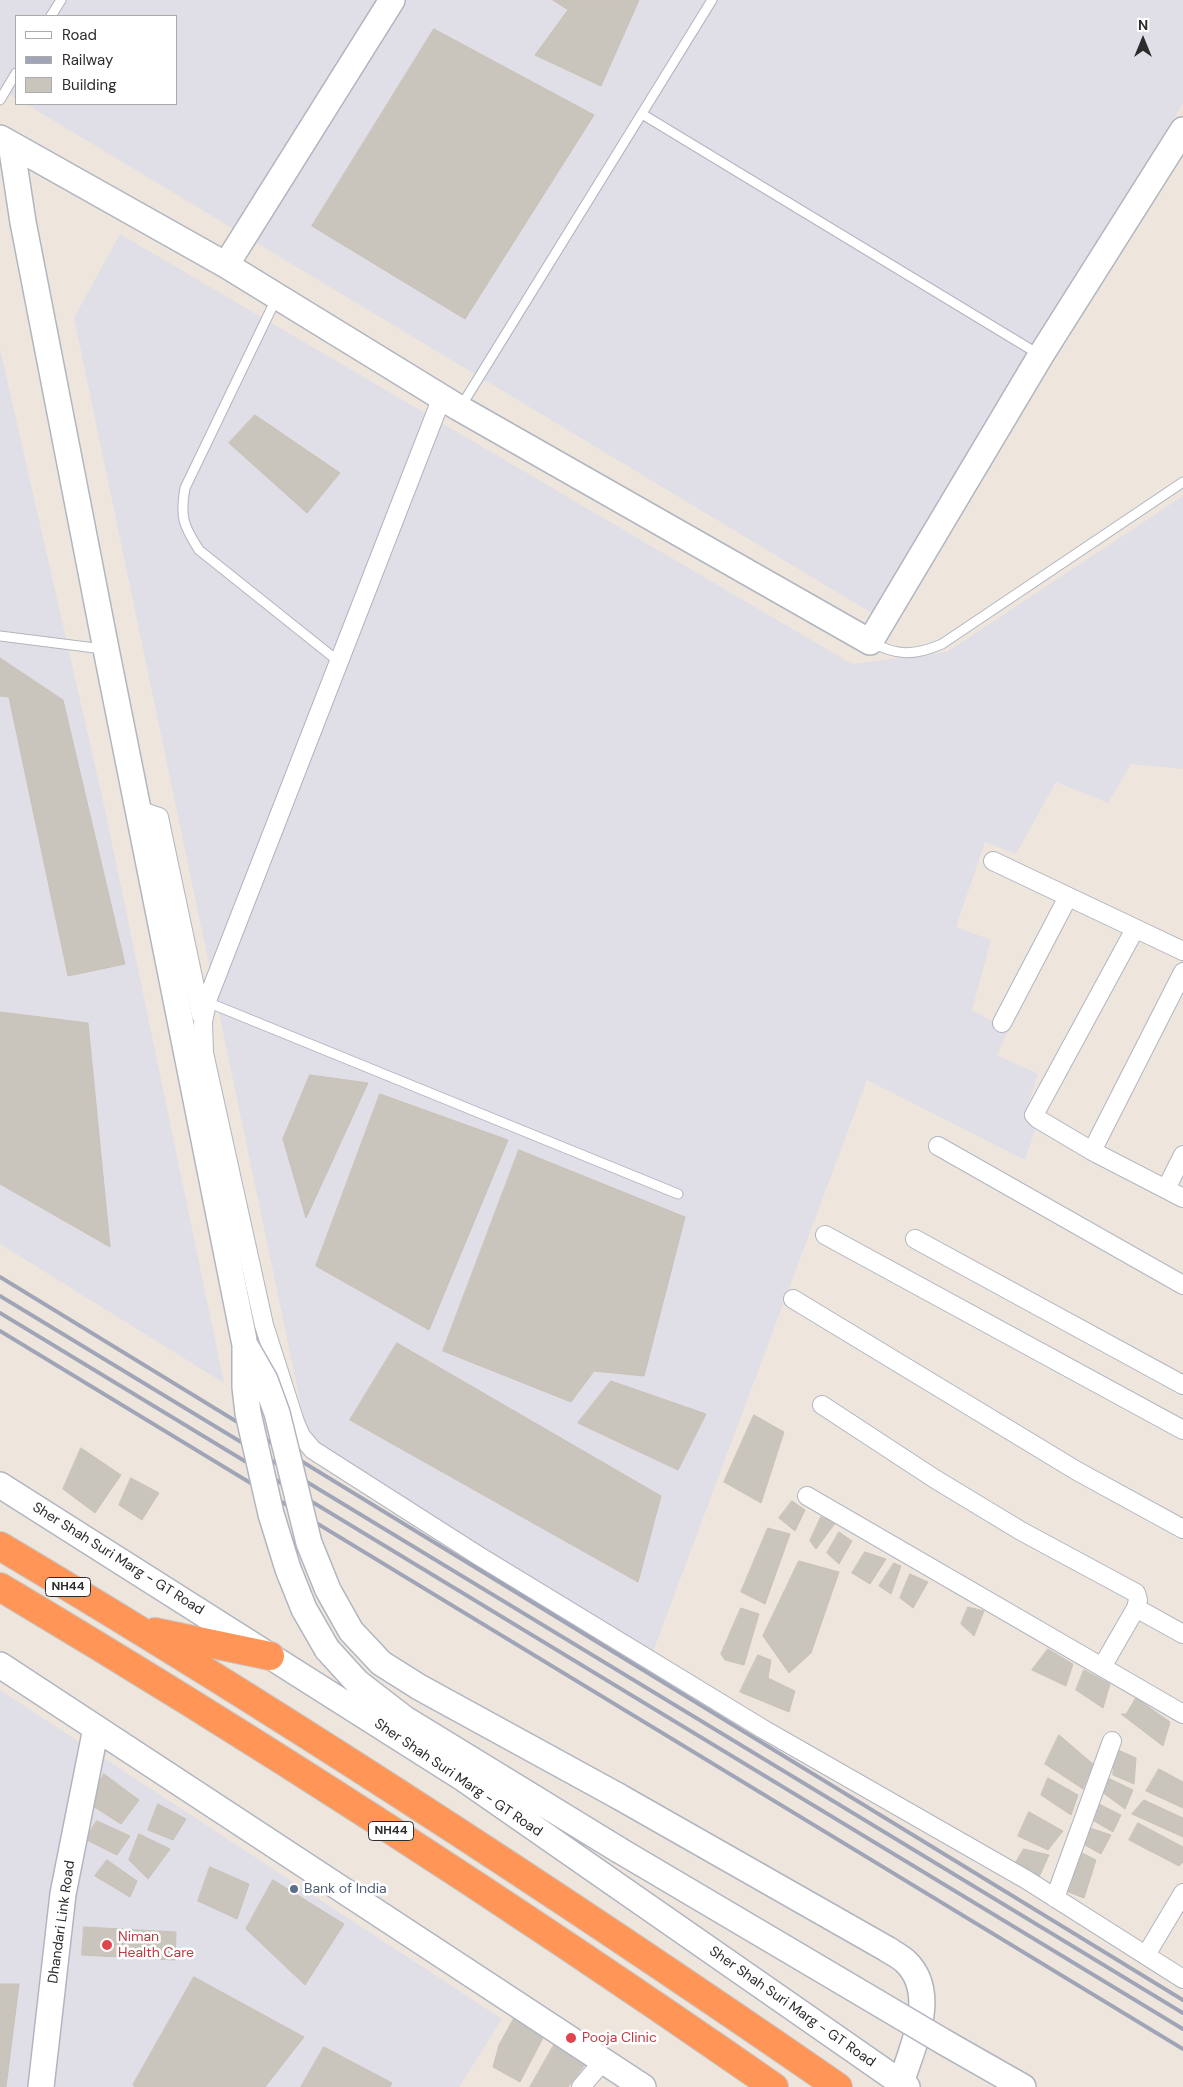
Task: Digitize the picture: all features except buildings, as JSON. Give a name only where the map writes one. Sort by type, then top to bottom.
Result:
[{"type":"highway","name":"NH44","points":[[0,1546],[344,1757],[541,1886],[838,2087]]},
{"type":"highway","name":"NH44","points":[[0,1587],[102,1648],[326,1788],[546,1933],[774,2087]]},
{"type":"highway","points":[[136,1628],[270,1656]]},
{"type":"street","points":[[226,265],[392,0]]},
{"type":"street","points":[[6,141],[226,265],[451,403],[870,642],[1041,355],[1183,130]]},
{"type":"street","points":[[6,141],[245,1345],[245,1387],[248,1414],[271,1514],[288,1569],[304,1609],[327,1648],[357,1682],[405,1719],[619,1850],[1023,2087]]},
{"type":"street","points":[[203,1022],[207,1002],[338,661],[451,403]]},
{"type":"street","points":[[138,810],[159,817],[203,1022],[204,1053],[264,1325],[295,1422],[301,1436],[312,1450],[479,1556],[764,1729],[1055,1898],[1183,1979]]},
{"type":"street","points":[[993,861],[1183,951]]},
{"type":"street","points":[[1002,1023],[1068,897]]},
{"type":"street","points":[[1135,929],[1035,1112],[1038,1119],[1092,1151],[1183,1198]]},
{"type":"street","points":[[1092,1151],[1183,972]]},
{"type":"street","points":[[938,1146],[1183,1285]]},
{"type":"street","points":[[1166,1189],[1183,1155]]},
{"type":"street","points":[[825,1235],[1183,1430]]},
{"type":"street","points":[[915,1239],[1183,1385]]},
{"type":"street","points":[[794,1299],[1077,1471],[1183,1529]]},
{"type":"street","points":[[245,1345],[265,1380],[277,1414],[309,1543],[328,1590],[351,1631],[381,1663],[420,1687],[618,1796],[887,1949],[906,1962],[917,1976],[922,2007],[904,2085]]},
{"type":"street","points":[[822,1405],[935,1479],[1020,1530],[1136,1593],[1138,1600],[1136,1608],[1102,1667]]},
{"type":"street","name":"Sher Shah Suri Marg - GT Road","points":[[0,1485],[464,1779],[904,2085]]},
{"type":"street","points":[[807,1496],[1183,1714]]},
{"type":"street","points":[[1136,1608],[1183,1634]]},
{"type":"street","points":[[0,1665],[643,2087]]},
{"type":"street","name":"Dhandari Link Road","points":[[41,2087],[63,1894],[96,1728]]},
{"type":"street","points":[[1055,1898],[1112,1741]]},
{"type":"street","points":[[1146,1955],[1183,1893]]},
{"type":"street","points":[[581,2087],[604,2060]]},
{"type":"lane","points":[[53,15],[62,0]]},
{"type":"lane","points":[[451,403],[642,114],[712,0]]},
{"type":"lane","points":[[0,100],[15,75]]},
{"type":"lane","points":[[642,114],[1041,355]]},
{"type":"lane","points":[[278,297],[185,488],[181,511],[188,532],[199,550],[338,661]]},
{"type":"lane","points":[[870,642],[885,650],[913,653],[926,651],[942,644],[1183,482]]},
{"type":"lane","points":[[0,636],[106,649]]},
{"type":"lane","points":[[207,1002],[678,1194]]},
{"type":"shaded area","points":[[0,0],[1183,0],[1183,103],[875,615],[28,105],[178,105],[178,15],[15,15],[15,97],[0,88]]},
{"type":"shaded area","points":[[120,234],[852,664],[947,652],[1183,496],[1183,769],[1131,764],[1108,803],[1056,782],[1016,854],[985,842],[956,927],[991,940],[972,1010],[1008,1030],[997,1055],[1038,1074],[1028,1104],[1042,1110],[1025,1160],[867,1080],[651,1657],[309,1444],[74,318]]},
{"type":"shaded area","points":[[0,349],[104,805],[224,1383],[0,1244]]},
{"type":"shaded area","points":[[0,1690],[502,2019],[459,2087],[0,2087]]},
{"type":"railway","points":[[0,1277],[1183,2000]]},
{"type":"railway","points":[[0,1296],[1183,2013]]},
{"type":"railway","points":[[0,1313],[1183,2029]]},
{"type":"railway","points":[[0,1331],[1183,2049]]},
{"type":"place","name":"Bank of India","points":[[294,1889]]},
{"type":"place","name":"Niman Health Care","points":[[107,1945]]},
{"type":"place","name":"Pooja Clinic","points":[[571,2038]]}]
